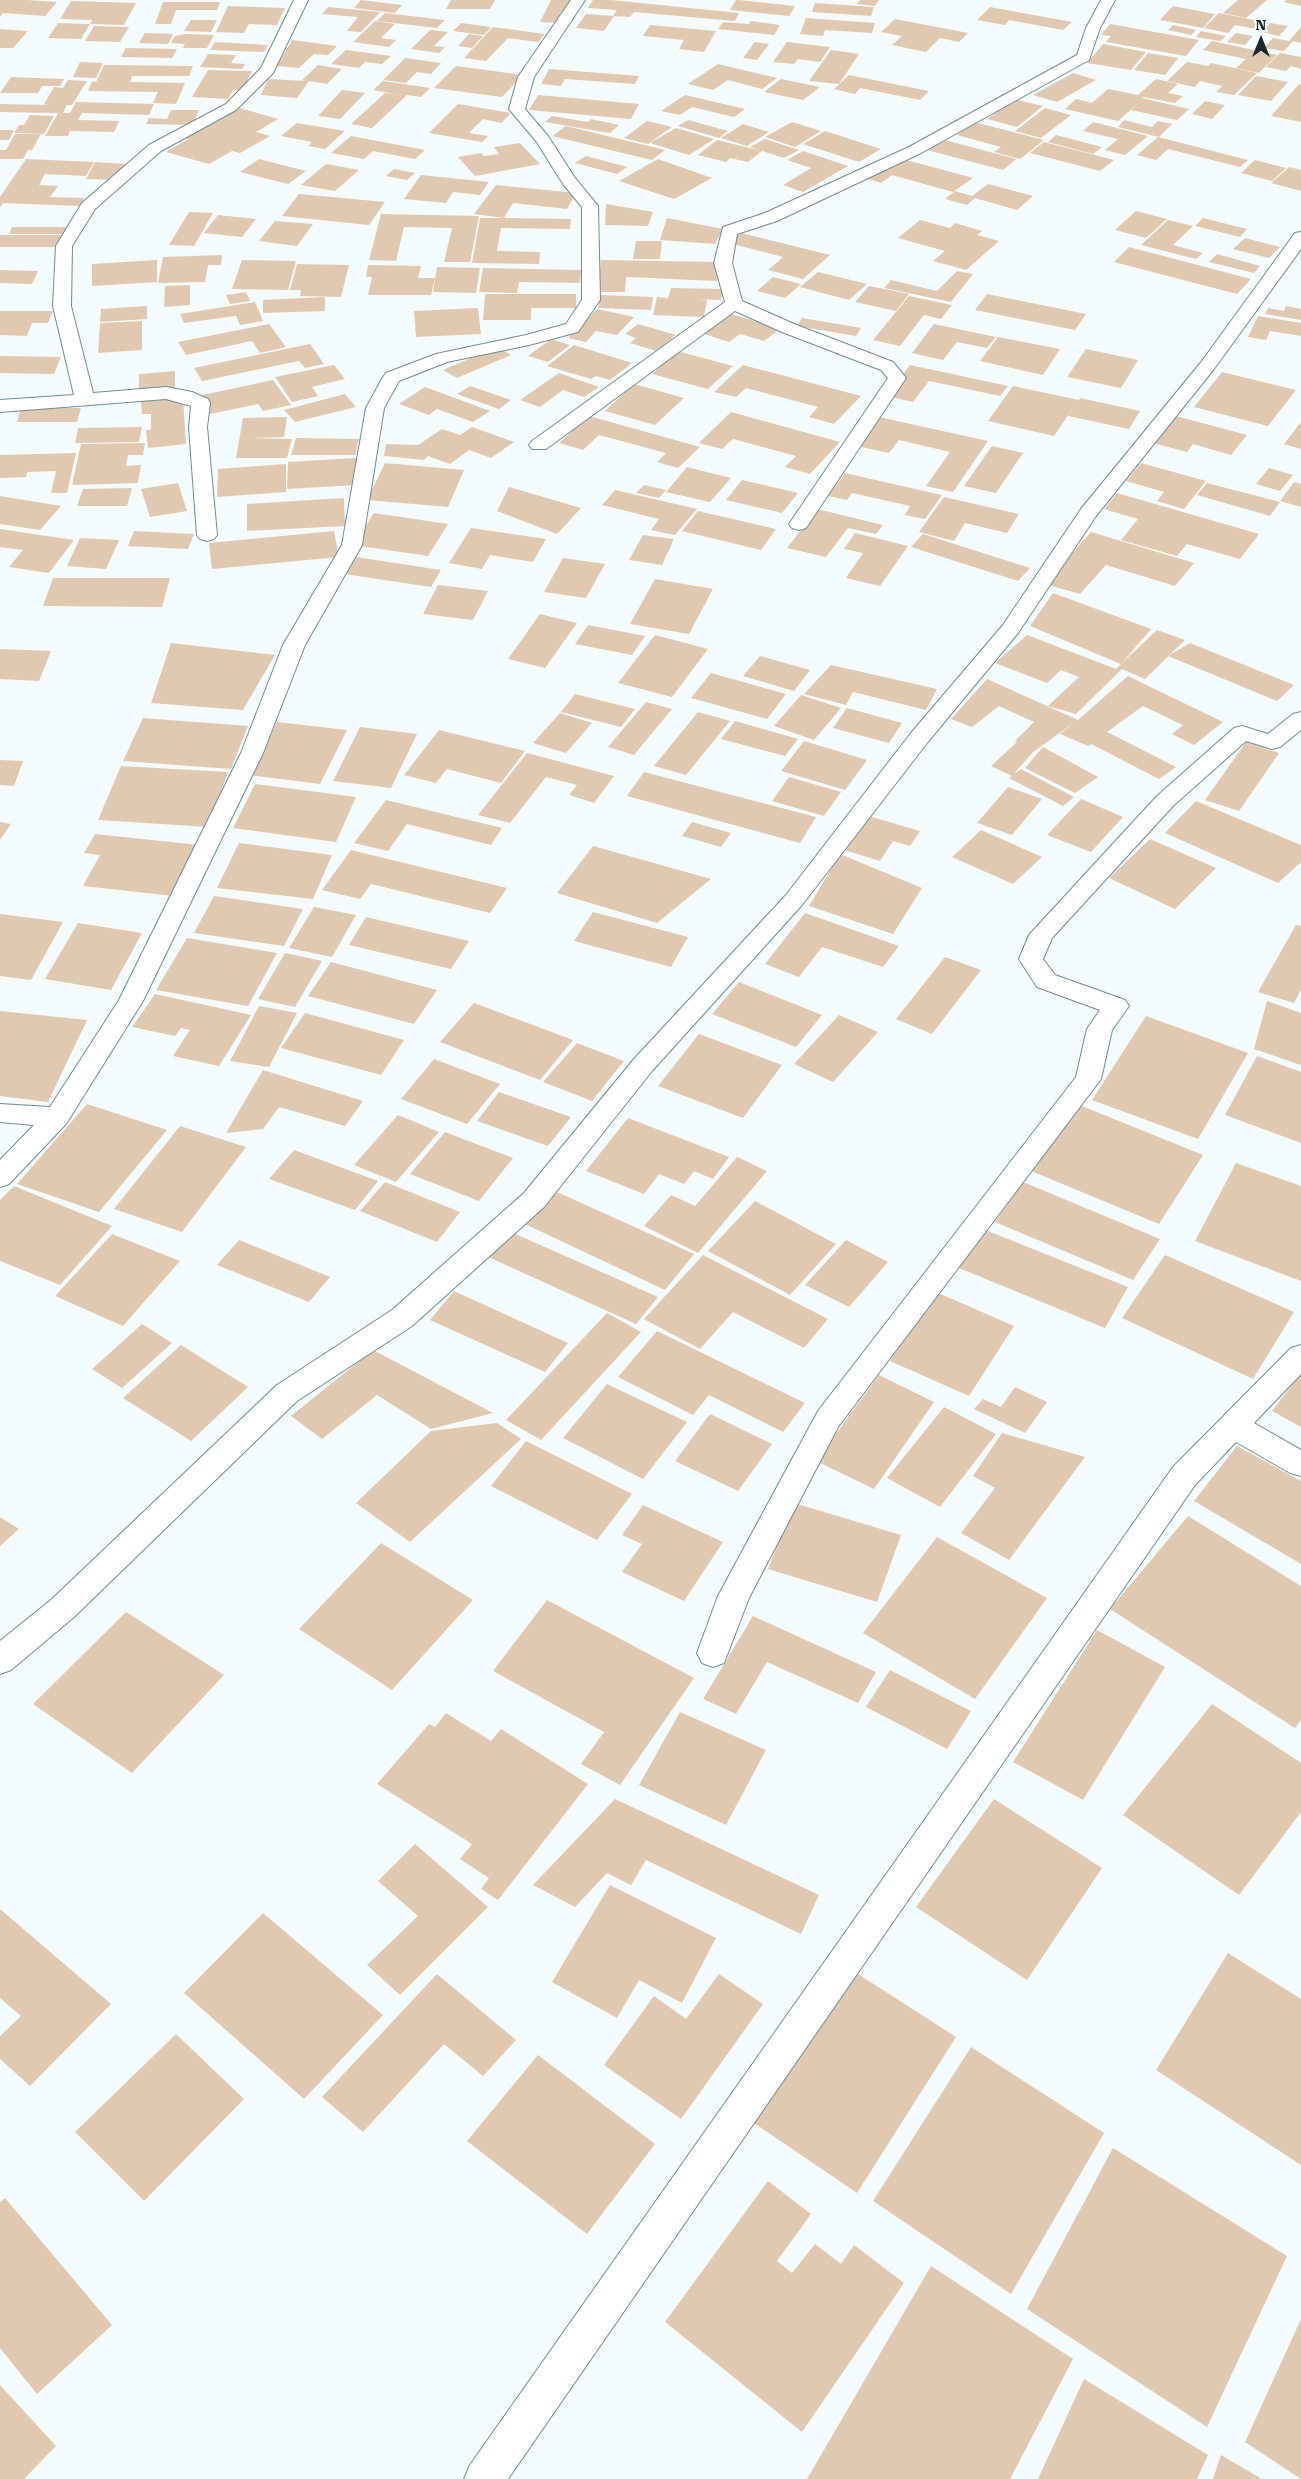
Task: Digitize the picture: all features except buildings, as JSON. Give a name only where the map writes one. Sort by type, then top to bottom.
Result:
[{"type":"street","points":[[86,400],[62,306],[64,246],[88,206],[155,148],[231,108],[268,70],[301,0]]},
{"type":"street","points":[[0,1177],[57,1117],[131,1002],[252,753],[294,645],[352,545],[358,499],[376,408],[392,377],[442,358],[529,340],[572,328],[591,300],[590,206],[569,181],[542,139],[517,109],[526,77],[578,0]]},
{"type":"street","points":[[734,304],[723,263],[729,231],[771,217],[915,150],[1084,57],[1093,28],[1108,0]]},
{"type":"street","points":[[0,1660],[63,1608],[287,1393],[402,1318],[534,1200],[643,1065],[794,900],[919,738],[1011,629],[1088,513],[1208,365],[1301,237]]},
{"type":"street","points":[[539,445],[734,304]]},
{"type":"street","points":[[734,304],[788,328],[887,366],[897,378],[798,524]]},
{"type":"street","points":[[0,406],[166,393],[185,396],[201,403],[198,427],[207,535]]},
{"type":"street","points":[[713,1652],[734,1596],[828,1419],[1088,1079],[1100,1029],[1116,1006],[1046,981],[1032,959],[1041,934],[1165,802],[1242,733],[1272,742],[1301,719]]},
{"type":"street","points":[[0,1113],[57,1117]]},
{"type":"street","points":[[484,2479],[1184,1476],[1301,1356]]},
{"type":"street","points":[[1233,1426],[1301,1464]]}]
